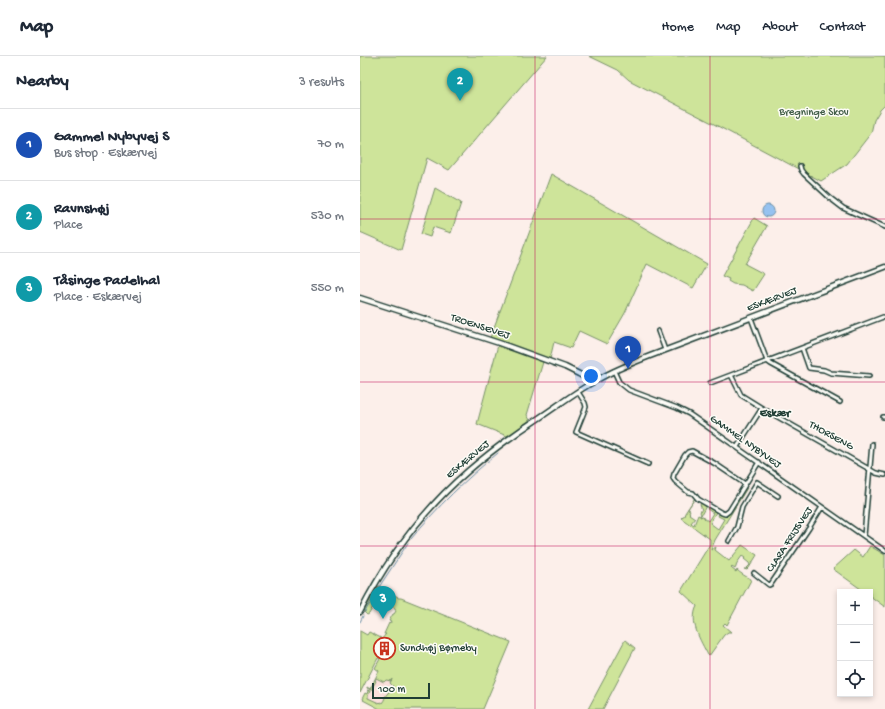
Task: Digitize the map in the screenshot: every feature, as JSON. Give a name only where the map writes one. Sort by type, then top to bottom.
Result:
[{"type":"street","points":[[800,166],[804,174],[839,206],[885,227]]},
{"type":"street","name":"ESKÆRVEJ","points":[[360,612],[379,577],[400,547],[424,515],[448,490],[488,454],[589,384],[629,364],[885,267]]},
{"type":"street","name":"TROENSEVEJ","points":[[360,298],[499,343],[561,365],[584,377],[589,384]]},
{"type":"street","points":[[710,383],[884,317]]},
{"type":"street","points":[[751,318],[767,361],[840,402]]},
{"type":"street","points":[[658,331],[665,350]]},
{"type":"street","points":[[621,344],[629,364]]},
{"type":"street","points":[[802,348],[810,368],[824,370],[831,373],[869,376]]},
{"type":"street","name":"GAMMEL NYBYVEJ","points":[[614,371],[619,382],[629,390],[683,410],[885,551]]},
{"type":"street","name":"THORSENG","points":[[731,375],[741,394],[762,408],[876,473],[885,475]]},
{"type":"street","points":[[578,392],[586,407],[576,432],[648,464]]},
{"type":"street","points":[[737,447],[762,408]]},
{"type":"street","points":[[864,536],[872,444]]},
{"type":"street","points":[[753,489],[745,484],[714,463],[692,451],[685,454],[674,476],[675,481],[688,492],[692,492],[698,499],[723,514],[726,514],[729,511],[745,484],[759,462]]},
{"type":"street","points":[[729,541],[737,527],[742,507],[757,482],[778,496]]},
{"type":"street","name":"CLARA FRIJSVEJ","points":[[754,573],[769,585],[772,584],[822,507]]},
{"type":"shaded area","points":[[382,668],[407,680],[385,709],[365,700]]},
{"type":"green space","points":[[360,56],[547,56],[449,170],[427,158],[401,250],[360,232]]},
{"type":"green space","name":"Bregninge Skov","points":[[589,56],[885,56],[885,105],[874,120],[871,133],[847,164],[821,181],[629,80],[618,70]]},
{"type":"green space","points":[[551,174],[707,264],[693,288],[647,264],[625,313],[607,344],[579,331],[571,348],[554,342],[550,359],[490,338]]},
{"type":"green space","points":[[435,188],[461,203],[451,233],[433,227],[430,237],[421,234]]},
{"type":"green space","points":[[754,218],[767,226],[745,264],[764,274],[753,291],[742,285],[733,284],[728,281],[729,279],[722,276]]},
{"type":"green space","points":[[498,345],[543,362],[527,415],[530,420],[507,436],[477,424]]},
{"type":"green space","points":[[745,488],[747,488],[715,540],[711,550],[716,547],[715,550],[729,561],[742,545],[757,555],[747,570],[744,569],[750,565],[742,556],[735,569],[732,567],[731,568],[736,572],[737,570],[751,580],[727,625],[725,623],[723,625],[731,632],[724,635],[709,656],[696,631],[694,618],[697,606],[681,591],[710,544],[710,539],[681,518],[684,516],[685,513],[695,498],[688,509],[690,510],[689,514],[695,518],[691,523],[694,525],[698,515],[700,516],[701,514],[701,503],[706,506],[700,517],[703,516],[708,521],[713,513],[707,509],[709,507],[716,512],[710,523],[718,529],[724,519],[718,516],[719,514],[723,516],[728,515]]},
{"type":"green space","points":[[870,546],[885,555],[885,607],[873,598],[873,589],[861,589],[833,569],[854,550],[863,557]]},
{"type":"green space","points":[[379,586],[398,598],[511,642],[483,709],[380,709],[362,699],[365,693],[367,694],[367,690],[370,691],[368,698],[382,703],[389,691],[392,692],[391,689],[393,686],[390,683],[391,681],[386,680],[384,682],[376,678],[371,690],[367,688],[370,689],[379,671],[375,668],[380,659],[378,658],[360,693],[360,631],[367,635],[369,632],[381,638],[380,641],[386,634],[384,634],[389,623],[390,624],[391,622],[389,621],[396,611],[395,608],[378,599],[375,601],[369,614],[367,615],[364,612],[374,592]]},
{"type":"green space","points":[[625,640],[635,648],[603,709],[588,709]]},
{"type":"water","points":[[766,205],[770,205],[774,211],[770,217],[766,217],[762,213],[762,209]]},
{"type":"waterway","points":[[411,539],[452,494],[498,453]]},
{"type":"waterway","points":[[365,612],[381,584],[408,543]]},
{"type":"waterway","points":[[360,622],[363,616]]},
{"type":"place","name":"Ravnshøj","points":[[460,101]]},
{"type":"place","name":"Gammel Nybyvej S","points":[[628,369]]},
{"type":"place","name":"Tåsinge Padelhal","points":[[383,619]]},
{"type":"place","name":"Sundhøj Børneby","points":[[384,649]]},
{"type":"district","name":"Eskær","points":[[775,414]]}]
